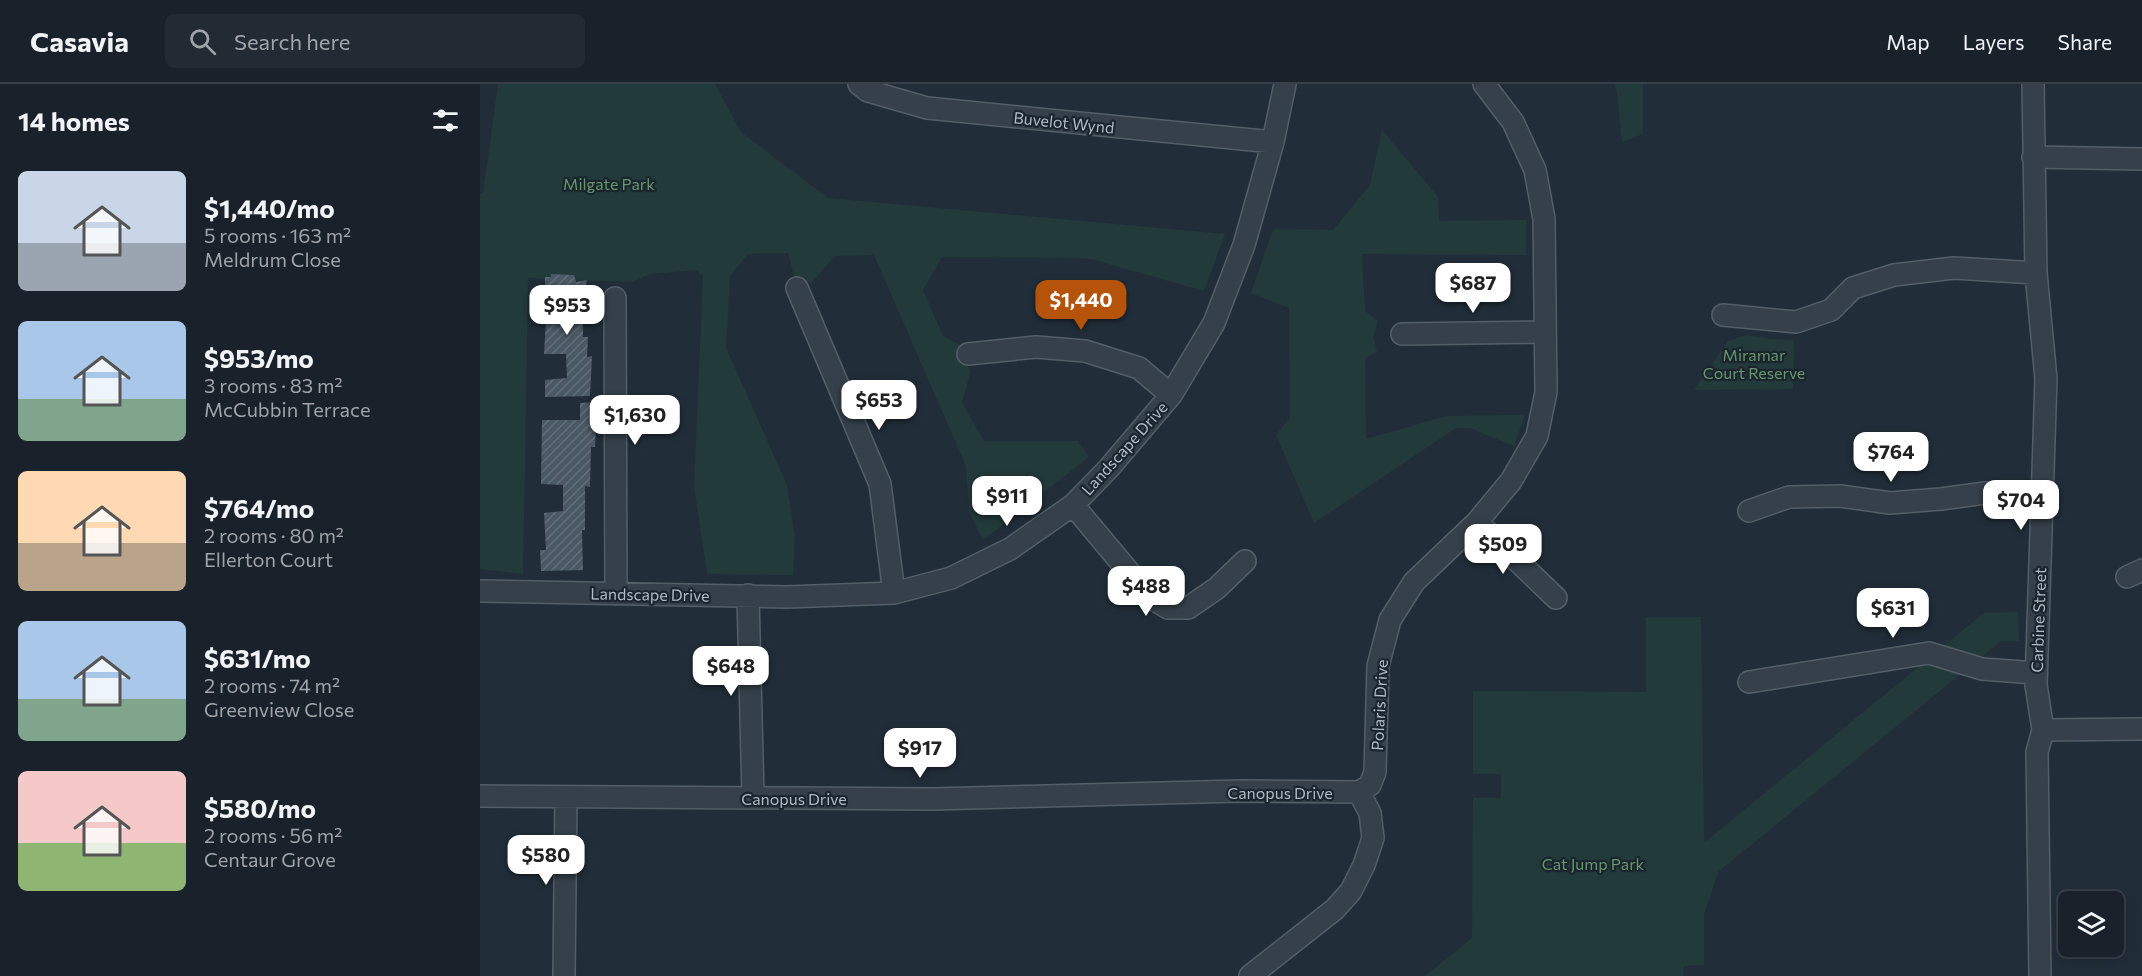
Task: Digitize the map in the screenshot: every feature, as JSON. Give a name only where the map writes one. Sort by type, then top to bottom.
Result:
[{"type":"street","name":"Buvelot Wynd","points":[[859,84],[868,91],[927,108],[1273,142]]},
{"type":"street","name":"Landscape Drive","points":[[480,591],[787,597],[894,593],[951,578],[1010,549],[1072,505],[1109,468],[1171,395],[1214,323],[1244,245],[1273,142],[1285,84]]},
{"type":"street","name":"Polaris Drive","points":[[1359,792],[1370,785],[1375,772],[1378,666],[1390,620],[1414,582],[1477,522],[1511,481],[1537,436],[1546,392],[1544,219],[1535,170],[1513,122],[1484,84]]},
{"type":"street","name":"Carbine Street","points":[[2033,84],[2036,273],[2046,379],[2036,674],[2043,730],[2037,752],[2040,976]]},
{"type":"street","points":[[2033,157],[2142,159]]},
{"type":"street","points":[[1723,315],[1796,322],[1831,310],[1853,288],[1894,275],[1954,268],[2036,273]]},
{"type":"street","points":[[797,288],[880,484],[894,593]]},
{"type":"street","points":[[615,298],[616,594]]},
{"type":"street","points":[[1402,334],[1544,332]]},
{"type":"street","points":[[968,354],[1036,347],[1085,351],[1139,369],[1171,395]]},
{"type":"street","points":[[1749,511],[1790,497],[1840,496],[1890,503],[1986,493],[2041,496]]},
{"type":"street","points":[[1072,505],[1150,597],[1168,608],[1188,608],[1217,588],[1245,561]]},
{"type":"street","points":[[1477,522],[1556,598]]},
{"type":"street","points":[[748,596],[753,797]]},
{"type":"street","points":[[1749,682],[1929,653],[1982,669],[2036,674]]},
{"type":"street","points":[[2043,730],[2142,729]]},
{"type":"street","name":"Canopus Drive","points":[[480,796],[933,798],[1240,791],[1359,792]]},
{"type":"street","points":[[1250,976],[1335,909],[1351,891],[1364,865],[1373,838],[1370,813],[1359,792]]},
{"type":"street","points":[[564,976],[566,797]]},
{"type":"green space","name":"Milgate Park","points":[[498,84],[715,84],[741,132],[828,198],[1225,234],[1204,291],[1087,258],[942,257],[923,290],[943,336],[960,345],[962,359],[971,370],[962,403],[984,441],[1078,441],[1089,457],[983,540],[969,512],[966,466],[874,255],[835,256],[812,282],[795,281],[788,253],[748,254],[730,276],[726,348],[787,485],[795,537],[793,575],[707,574],[694,486],[703,276],[696,270],[650,274],[632,282],[528,278],[523,574],[480,569],[480,194],[483,194]]},
{"type":"green space","points":[[1614,84],[1643,84],[1643,134],[1622,142],[1617,92]]},
{"type":"green space","points":[[1382,130],[1438,197],[1439,221],[1526,220],[1526,255],[1362,254],[1365,311],[1378,321],[1373,337],[1377,351],[1365,359],[1366,439],[1447,416],[1525,415],[1514,446],[1470,428],[1456,428],[1314,523],[1276,435],[1290,418],[1289,308],[1251,293],[1273,229],[1333,230],[1370,185]]},
{"type":"green space","name":"Miramar Court Reserve","points":[[1747,335],[1794,340],[1793,389],[1694,390],[1728,341]]},
{"type":"green space","name":"Cat Jump Park","points":[[2018,612],[2019,641],[2001,641],[1718,872],[1704,914],[1704,965],[1684,966],[1683,976],[1425,976],[1472,938],[1473,798],[1501,798],[1501,774],[1473,774],[1473,691],[1646,692],[1646,617],[1701,617],[1704,843],[1984,613]]},
{"type":"building","points":[[551,274],[574,275],[576,282],[587,280],[583,298],[583,337],[588,337],[587,357],[592,356],[590,396],[545,397],[545,380],[567,378],[566,354],[544,354],[545,277],[551,277]]},
{"type":"building","points":[[597,402],[595,447],[591,447],[590,487],[585,486],[585,530],[582,530],[583,570],[541,571],[540,550],[546,550],[544,513],[563,511],[563,485],[541,484],[542,420],[580,420],[580,403]]}]
